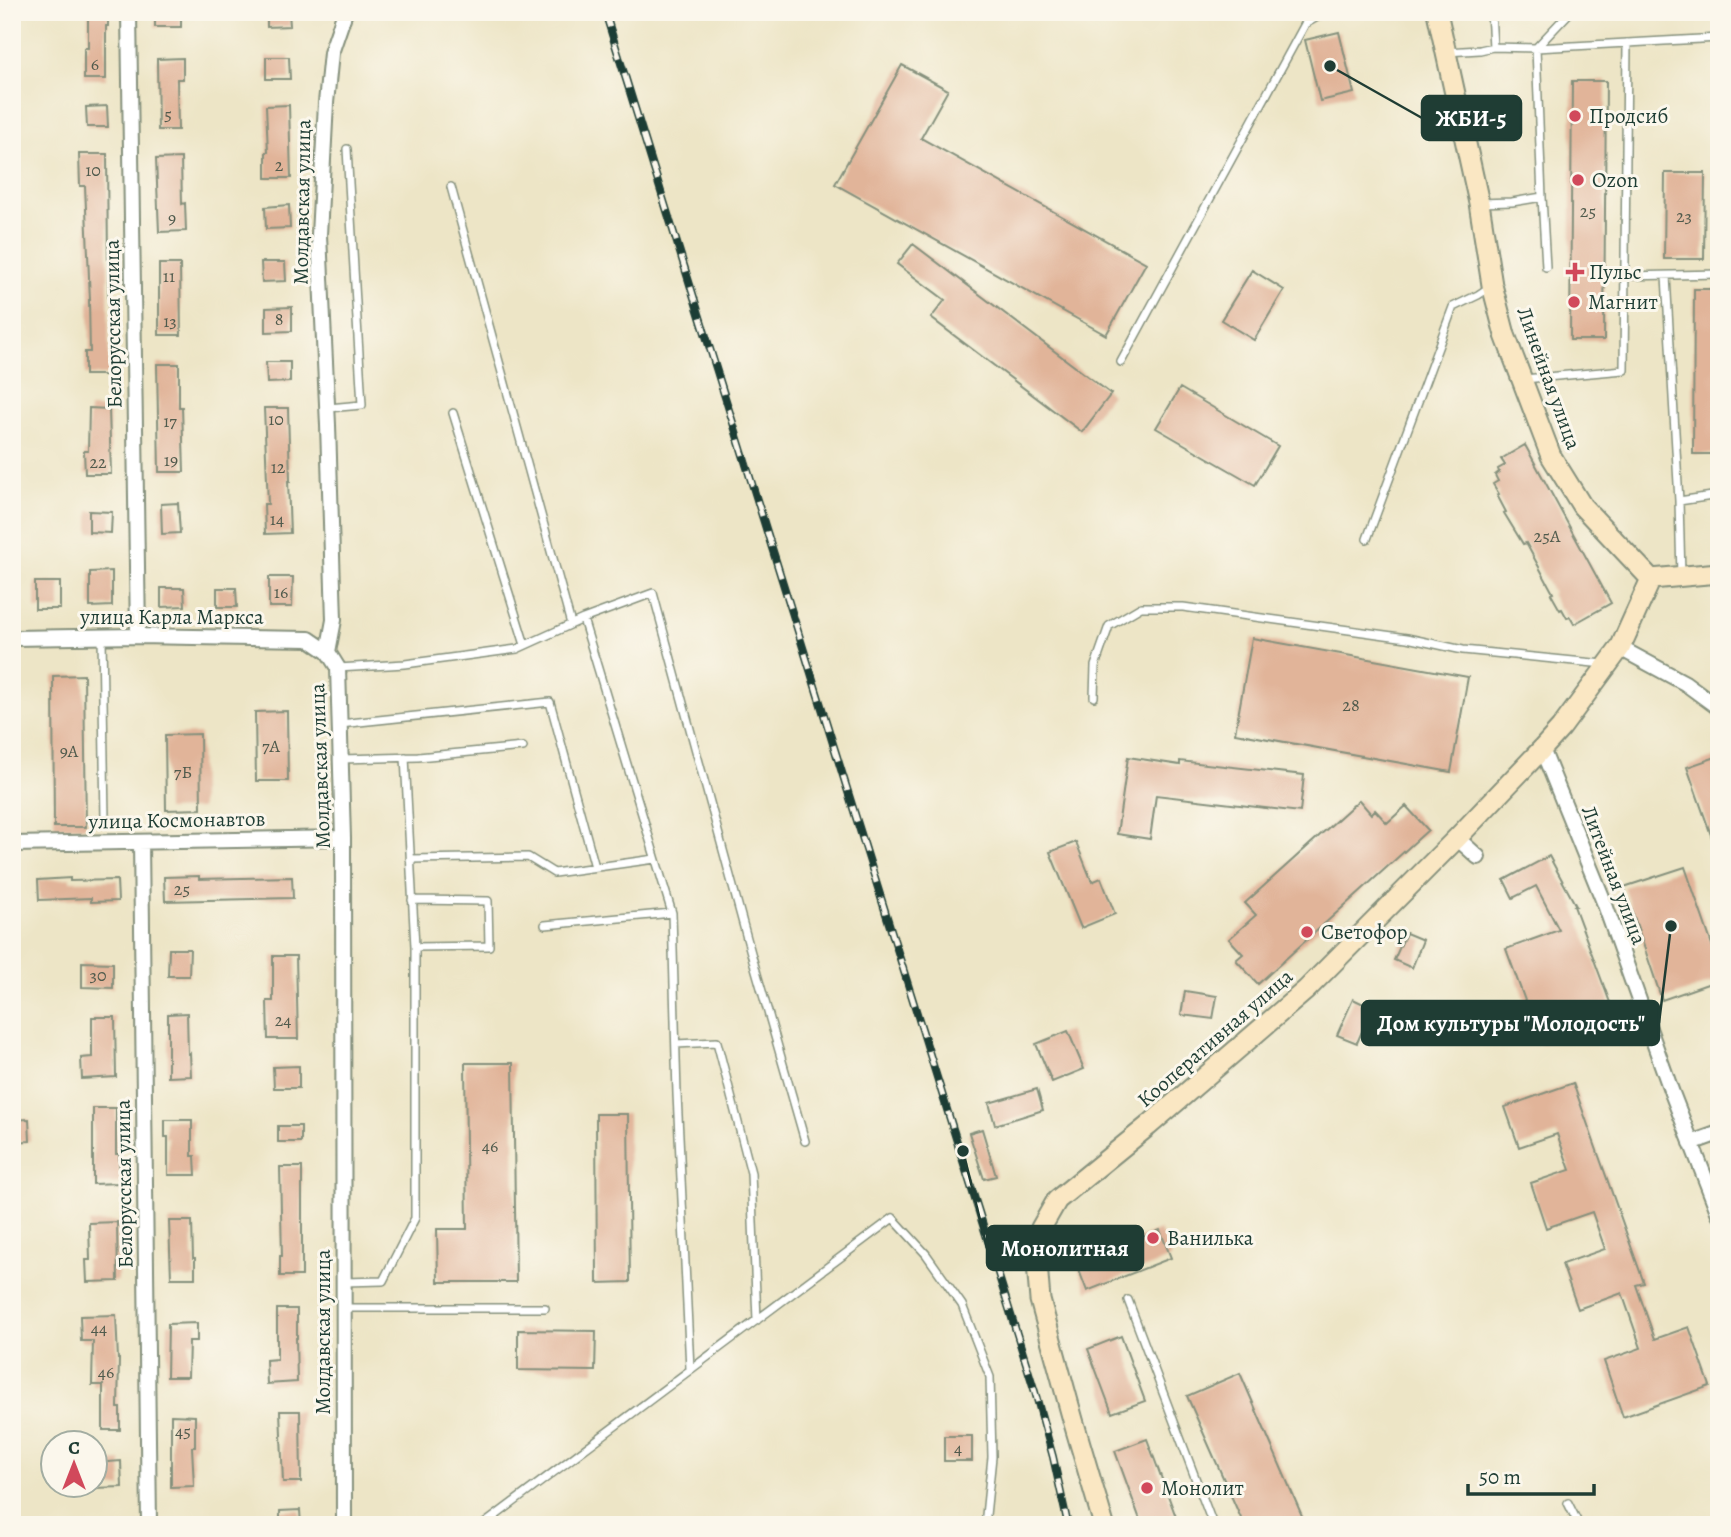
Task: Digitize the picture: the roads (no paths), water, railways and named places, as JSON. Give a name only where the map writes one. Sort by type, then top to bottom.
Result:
[{"type":"street","name":"Белорусская улица","points":[[129,12],[138,636]]},
{"type":"street","name":"Молдавская улица","points":[[344,1525],[343,838],[338,668],[328,652],[334,620],[319,234],[331,53],[345,12]]},
{"type":"street","name":"Линейная улица","points":[[1437,12],[1479,203],[1492,285],[1504,335],[1551,456],[1582,506],[1651,579]]},
{"type":"street","points":[[1651,579],[1719,573]]},
{"type":"street","name":"Кооперативная улица","points":[[1104,1525],[1040,1300],[1036,1251],[1041,1228],[1058,1200],[1306,990],[1542,749],[1620,648],[1651,579]]},
{"type":"street","name":"улица Карла Маркса","points":[[12,638],[138,636],[309,639],[328,652]]},
{"type":"street","points":[[1620,648],[1685,683],[1719,708]]},
{"type":"street","name":"Литейная улица","points":[[1542,749],[1604,902],[1719,1214]]},
{"type":"street","name":"улица Космонавтов","points":[[12,844],[343,838]]},
{"type":"street","points":[[1457,838],[1478,857]]},
{"type":"street","name":"Белорусская улица","points":[[141,842],[149,1525]]},
{"type":"street","points":[[1691,1143],[1719,1133]]},
{"type":"lane","points":[[1121,362],[1306,24],[1326,12]]},
{"type":"lane","points":[[1491,12],[1493,47]]},
{"type":"lane","points":[[1546,267],[1536,48],[1570,12]]},
{"type":"lane","points":[[1445,52],[1493,47],[1536,48],[1719,38]]},
{"type":"lane","points":[[1521,379],[1624,370],[1627,43]]},
{"type":"lane","points":[[327,408],[362,405],[347,149]]},
{"type":"lane","points":[[451,187],[571,624]]},
{"type":"lane","points":[[1479,203],[1512,202],[1542,197]]},
{"type":"lane","points":[[1626,276],[1719,274]]},
{"type":"lane","points":[[1666,276],[1681,576]]},
{"type":"lane","points":[[1367,539],[1452,307],[1492,285]]},
{"type":"lane","points":[[453,413],[525,645]]},
{"type":"lane","points":[[1679,501],[1719,495]]},
{"type":"lane","points":[[338,668],[405,664],[517,649],[583,619],[653,593],[805,1141]]},
{"type":"lane","points":[[1094,697],[1095,666],[1109,626],[1141,607],[1183,607],[1407,638],[1463,650],[1608,664]]},
{"type":"lane","points":[[583,619],[672,913],[690,1370]]},
{"type":"lane","points":[[102,636],[105,820]]},
{"type":"lane","points":[[340,724],[550,702],[595,867]]},
{"type":"lane","points":[[341,759],[405,757],[523,747]]},
{"type":"lane","points":[[344,1282],[383,1281],[415,1218],[415,947],[405,757]]},
{"type":"lane","points":[[410,859],[528,857],[554,873],[655,859]]},
{"type":"lane","points":[[412,900],[488,901],[489,946],[415,947]]},
{"type":"lane","points":[[545,925],[672,913]]},
{"type":"lane","points":[[676,1044],[717,1042],[751,1173],[757,1320]]},
{"type":"lane","points":[[483,1525],[892,1218],[926,1254],[962,1305],[990,1377],[992,1457],[985,1525]]},
{"type":"lane","points":[[1128,1300],[1213,1525]]},
{"type":"lane","points":[[344,1308],[545,1308]]},
{"type":"lane","points":[[1568,1503],[1579,1525]]},
{"type":"railway","points":[[605,12],[1035,1392],[1068,1525]]},
{"type":"place","name":"ЖБИ-5","points":[[1330,66]]},
{"type":"place","name":"Продсиб","points":[[1575,116]]},
{"type":"place","name":"Ozon","points":[[1578,180]]},
{"type":"place","name":"Пульс","points":[[1575,272]]},
{"type":"place","name":"Магнит","points":[[1574,302]]},
{"type":"place","name":"Дом культуры \"Молодость\"","points":[[1671,926]]},
{"type":"place","name":"Светофор","points":[[1307,932]]},
{"type":"place","name":"Монолитная","points":[[963,1151]]},
{"type":"place","name":"Ванилька","points":[[1153,1238]]},
{"type":"place","name":"Монолит","points":[[1147,1488]]}]
